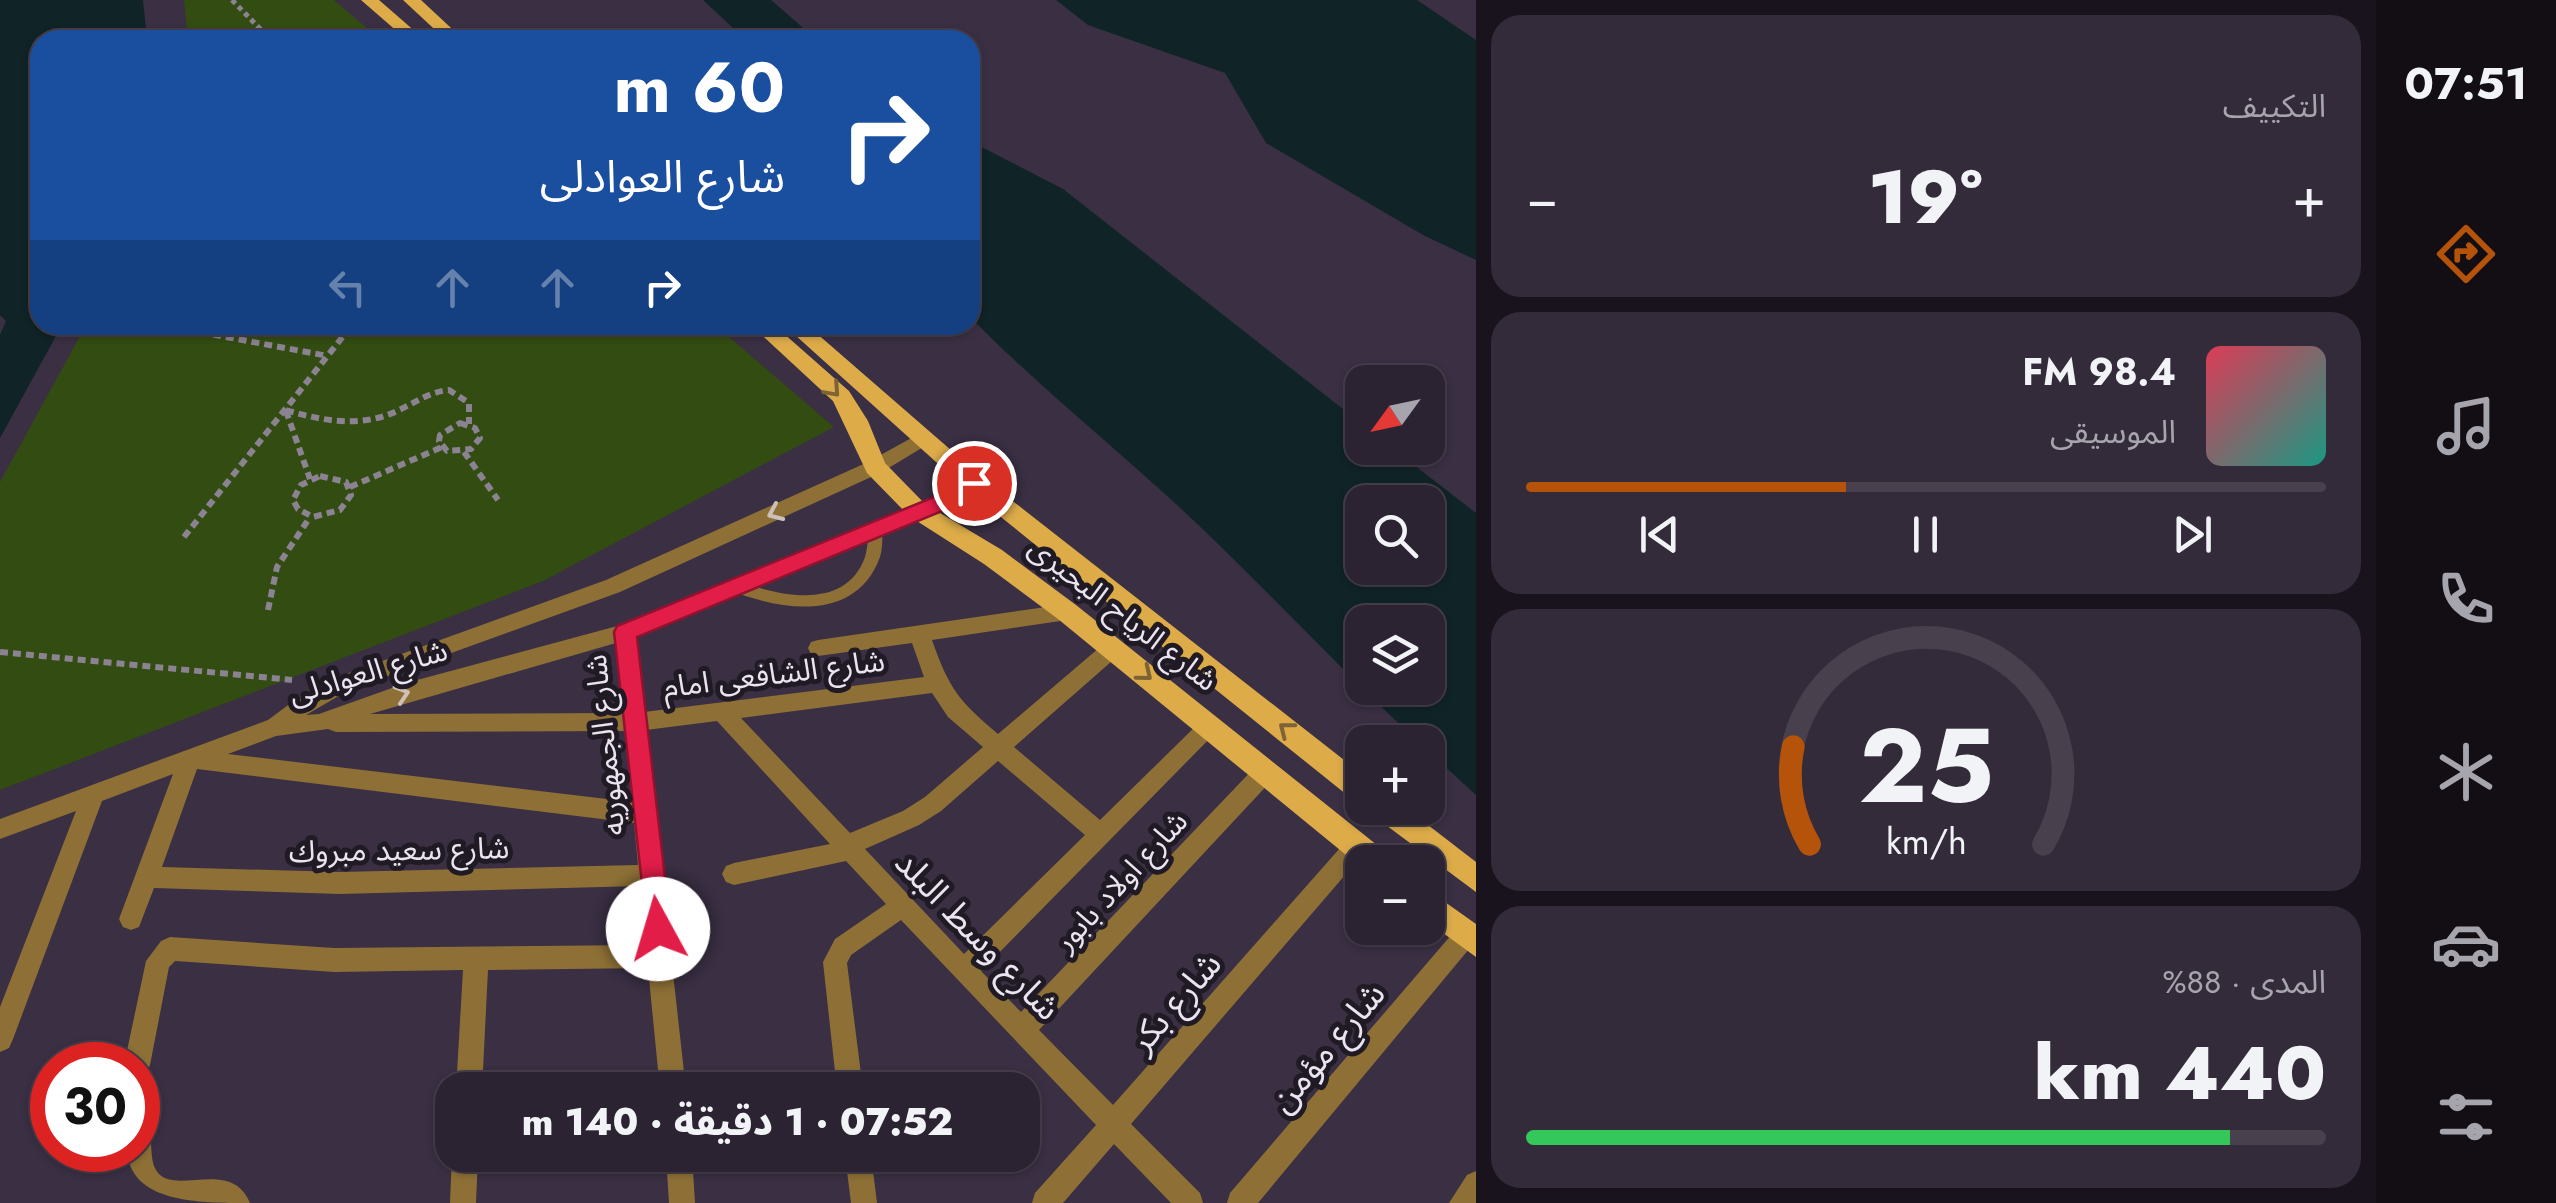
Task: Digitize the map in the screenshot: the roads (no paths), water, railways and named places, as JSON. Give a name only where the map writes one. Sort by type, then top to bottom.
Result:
[{"type":"main road","points":[[369,0],[405,30]]},
{"type":"main road","points":[[411,0],[445,30]]},
{"type":"main road","name":"شارع الرياح البحيرى","points":[[772,335],[841,396],[857,421],[875,467],[917,510],[993,557],[1067,612],[1355,845]]},
{"type":"main road","name":"شارع الرياح البحيرى","points":[[806,335],[974,483],[1345,777]]},
{"type":"main road","points":[[1407,825],[1476,879]]},
{"type":"main road","points":[[1445,918],[1471,939]]},
{"type":"street","name":"شارع العوادلى","points":[[275,728],[310,700],[342,684],[612,586],[875,467],[924,438]]},
{"type":"street","name":"شارع العوادلى","points":[[275,728],[319,723],[406,692],[625,632],[951,498],[974,483]]},
{"type":"street","points":[[818,648],[1067,612]]},
{"type":"street","name":"شارع الجمهوريه","points":[[625,632],[671,1072]]},
{"type":"street","points":[[919,634],[937,684],[956,711],[1101,836]]},
{"type":"street","points":[[734,874],[848,848],[924,810],[1113,648]]},
{"type":"street","name":"شارع الشافعى امام","points":[[319,723],[635,722],[937,684]]},
{"type":"street","name":"شارع وسط البلد","points":[[721,711],[1021,1031],[1190,1203]]},
{"type":"street","points":[[964,971],[1210,727]]},
{"type":"street","points":[[0,829],[275,728]]},
{"type":"street","points":[[190,759],[646,814]]},
{"type":"street","points":[[131,919],[190,759]]},
{"type":"street","name":"شارع اولاد بابور","points":[[1021,1031],[1265,772]]},
{"type":"street","points":[[0,1039],[92,795]]},
{"type":"street","name":"شارع بكر","points":[[1044,1203],[1345,859]]},
{"type":"street","name":"شارع سعيد مبروك","points":[[146,877],[340,883],[652,875]]},
{"type":"street","points":[[848,1072],[835,962],[844,946],[902,906]]},
{"type":"street","name":"شارع مؤمن","points":[[1240,1203],[1471,939]]},
{"type":"street","points":[[142,1042],[163,953],[174,948],[334,960],[660,956]]},
{"type":"street","points":[[470,1072],[476,961]]},
{"type":"street","points":[[142,1172],[154,1187],[184,1199],[227,1192],[237,1203]]},
{"type":"street","points":[[463,1203],[465,1172]]},
{"type":"street","points":[[679,1172],[682,1203]]},
{"type":"street","points":[[860,1172],[864,1203]]},
{"type":"street","points":[[1462,1203],[1476,1184]]},
{"type":"lane","points":[[735,586],[758,598],[784,603],[836,596],[857,583],[871,566],[877,546],[876,526]]}]
